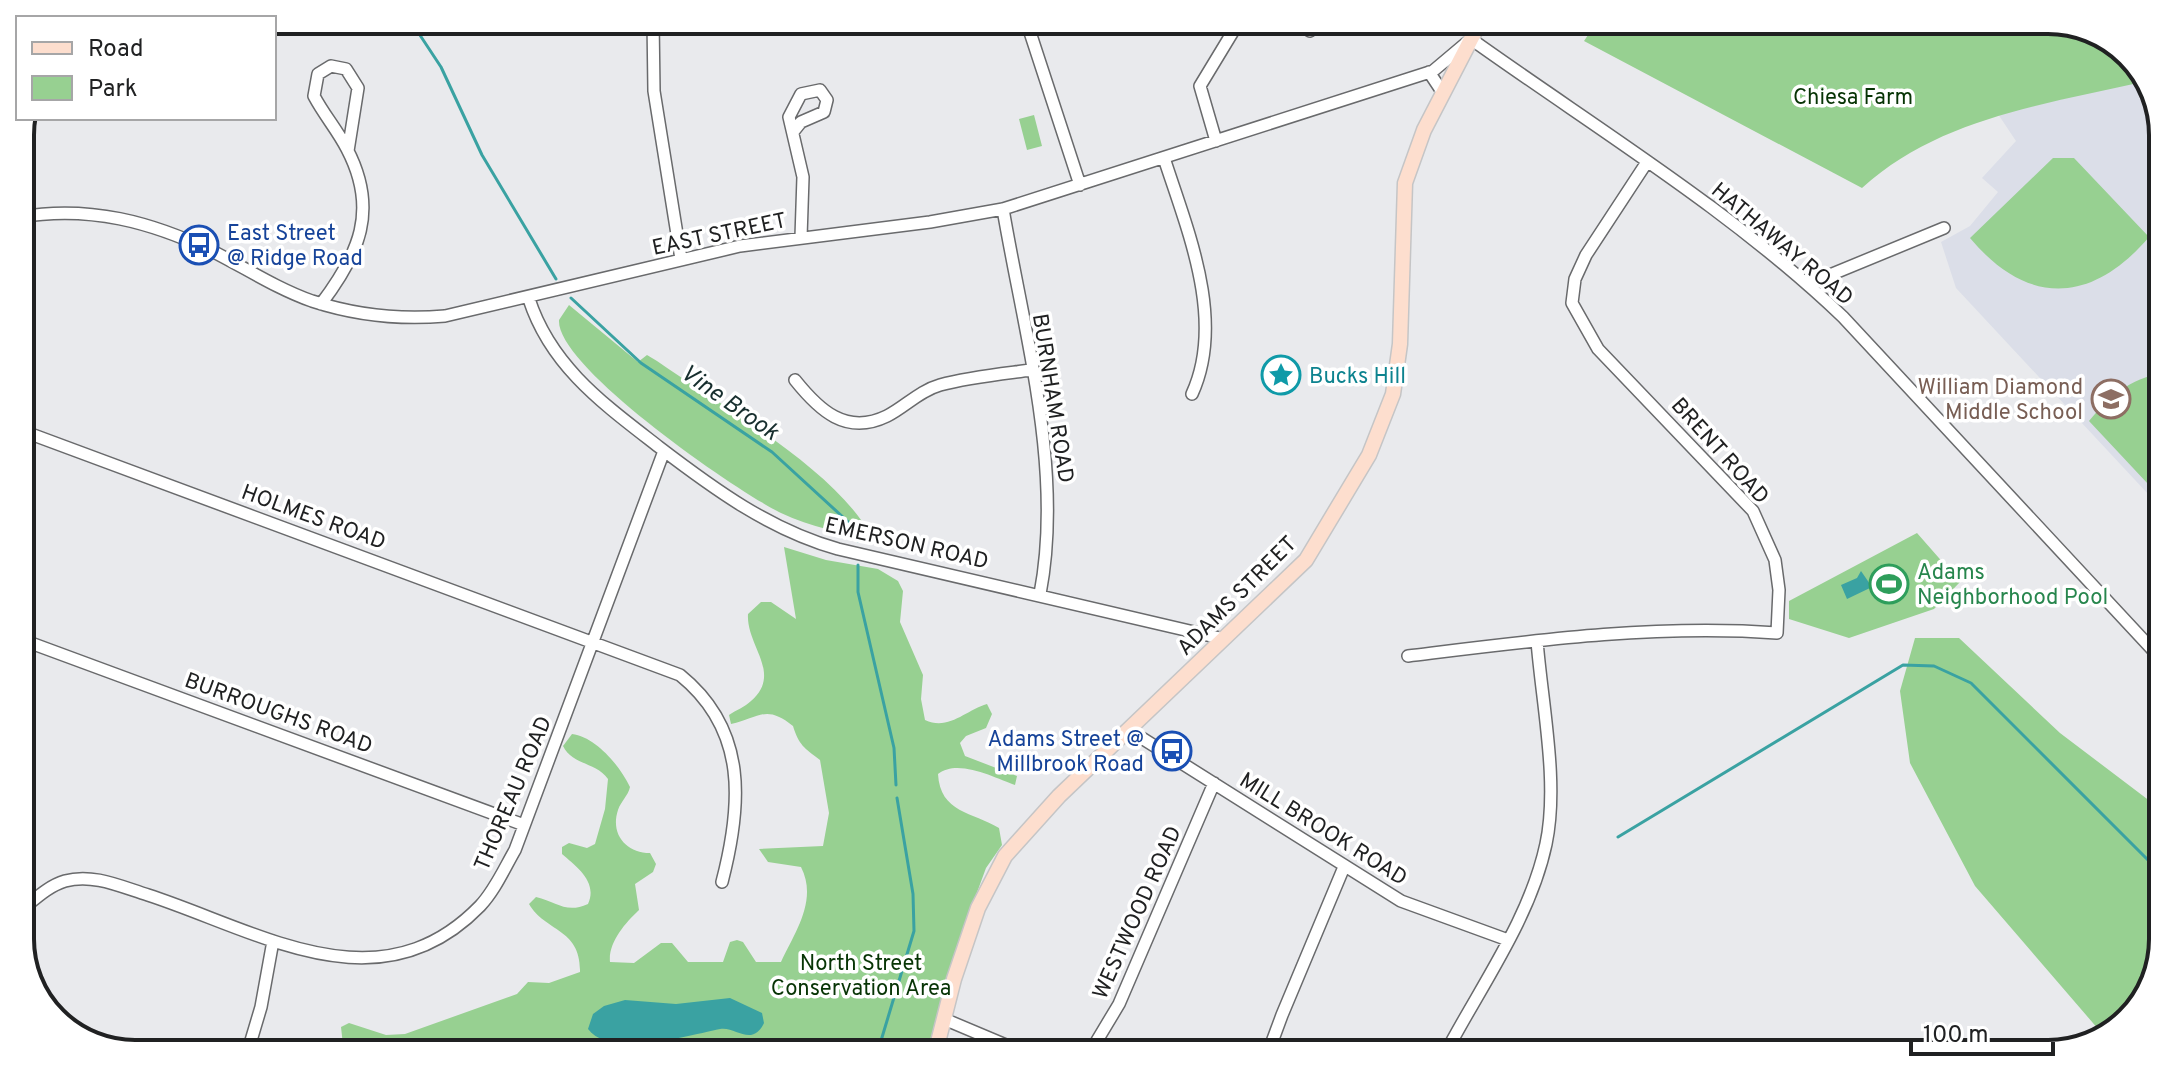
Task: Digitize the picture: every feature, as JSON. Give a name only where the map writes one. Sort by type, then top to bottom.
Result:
[{"type":"main road","name":"ADAMS STREET","points":[[939,1040],[978,908],[1005,856],[1059,796],[1311,553],[1369,455],[1385,421],[1393,394],[1400,344],[1405,183],[1424,130],[1474,34]]},
{"type":"street","points":[[653,34],[654,91],[681,259]]},
{"type":"street","points":[[1031,34],[1080,185]]},
{"type":"street","points":[[1216,141],[1200,86],[1232,34]]},
{"type":"street","name":"EAST STREET","points":[[34,216],[73,212],[96,214],[165,230],[321,304],[352,312],[413,318],[456,314],[529,299],[681,259],[801,237],[917,224],[1003,209],[1429,72],[1450,60],[1471,39]]},
{"type":"street","name":"HATHAWAY ROAD","points":[[1471,39],[1647,162],[1808,284],[2149,646]]},
{"type":"street","points":[[321,304],[355,255],[363,224],[361,193],[348,151],[314,96],[318,74],[331,66],[353,74],[358,88],[348,151]]},
{"type":"street","points":[[1429,72],[1443,93]]},
{"type":"street","points":[[793,132],[803,181],[801,237]]},
{"type":"street","points":[[1164,158],[1205,311],[1201,365],[1192,394]]},
{"type":"street","name":"BRENT ROAD","points":[[1408,656],[1537,641],[1695,630],[1777,633],[1779,590],[1775,560],[1753,511],[1598,349],[1572,303],[1575,279],[1586,255],[1647,162]]},
{"type":"street","name":"BURNHAM ROAD","points":[[1003,209],[1049,479],[1050,536],[1040,594]]},
{"type":"street","points":[[1808,284],[1944,228]]},
{"type":"street","name":"EMERSON ROAD","points":[[529,299],[537,323],[574,376],[600,403],[740,506],[822,544],[1224,639]]},
{"type":"street","points":[[795,380],[816,407],[836,420],[862,425],[886,416],[939,385],[1031,370]]},
{"type":"street","name":"HOLMES ROAD","points":[[34,435],[680,675],[702,692],[718,717],[731,749],[735,778],[734,836],[722,882]]},
{"type":"street","name":"THOREAU ROAD","points":[[34,900],[65,881],[89,878],[178,905],[273,941],[342,959],[382,958],[414,950],[460,924],[481,905],[515,850],[664,451]]},
{"type":"street","points":[[1453,1040],[1531,893],[1546,843],[1550,796],[1537,641]]},
{"type":"street","name":"BURROUGHS ROAD","points":[[34,644],[524,825]]},
{"type":"street","name":"MILL BROOK ROAD","points":[[1129,730],[1401,901],[1508,940]]},
{"type":"street","name":"WESTWOOD ROAD","points":[[1097,1040],[1119,1004],[1214,783]]},
{"type":"street","points":[[1273,1040],[1344,867]]},
{"type":"street","points":[[251,1040],[261,1007],[273,941]]},
{"type":"street","points":[[944,1019],[994,1040]]},
{"type":"shaded area","name":"William Diamond Middle School","points":[[2134,82],[2144,102],[2149,128],[2149,495],[1956,288],[1941,242],[1970,226],[1998,192],[1982,178],[2016,141],[1998,114]]},
{"type":"green space","name":"Chiesa Farm","points":[[1589,34],[2062,35],[2093,44],[2104,51],[2124,68],[2135,84],[2034,106],[1960,129],[1893,164],[1862,188],[1584,41]]},
{"type":"green space","points":[[1034,115],[1042,146],[1027,150],[1019,119]]},
{"type":"green space","points":[[2053,158],[2074,158],[2149,237],[2105,275],[2082,285],[2059,288],[2036,285],[2014,276],[1970,238]]},
{"type":"green space","points":[[569,305],[638,362],[647,355],[657,361],[802,461],[851,508],[869,532],[873,531],[875,541],[815,526],[781,513],[728,481],[653,426],[586,367],[566,341],[559,320]]},
{"type":"green space","points":[[2149,377],[2149,485],[2089,421],[2121,390]]},
{"type":"green space","name":"Adams Neighborhood Pool","points":[[1917,533],[1960,582],[1934,609],[1849,638],[1789,619],[1789,601]]},
{"type":"green space","name":"North Street Conservation Area","points":[[784,547],[826,560],[878,569],[898,581],[903,591],[900,622],[923,675],[921,699],[925,720],[934,723],[950,721],[987,704],[992,714],[986,728],[966,736],[960,743],[965,756],[1017,776],[1015,785],[966,769],[956,768],[938,774],[940,787],[951,804],[999,828],[1002,845],[986,868],[965,925],[932,1040],[342,1040],[341,1027],[349,1023],[386,1035],[405,1034],[517,994],[528,982],[549,983],[580,972],[579,958],[569,939],[529,904],[536,897],[574,908],[588,904],[588,882],[562,854],[562,847],[569,843],[587,848],[595,844],[605,809],[608,779],[567,752],[563,746],[572,734],[598,747],[626,779],[630,787],[618,810],[618,834],[627,846],[650,853],[656,864],[653,872],[635,884],[639,910],[615,941],[610,962],[634,963],[661,943],[672,943],[688,962],[723,962],[730,942],[737,940],[743,942],[756,962],[781,962],[803,916],[806,879],[801,867],[768,862],[759,849],[823,846],[829,813],[820,760],[803,746],[793,726],[775,715],[762,714],[731,724],[729,715],[751,701],[764,680],[748,614],[761,602],[771,602],[796,619]]},
{"type":"green space","points":[[1915,638],[1959,638],[2060,733],[2149,800],[2149,939],[2146,965],[2139,984],[2124,1006],[2099,1027],[1975,886],[1910,763],[1900,691]]},
{"type":"water","points":[[1861,571],[1872,587],[1847,599],[1841,585],[1857,578]]},
{"type":"water","points":[[730,998],[762,1013],[764,1023],[751,1035],[720,1029],[671,1040],[606,1040],[588,1029],[593,1014],[604,1006],[625,1000],[676,1004]]},
{"type":"waterway","name":"Vine Brook","points":[[419,34],[441,67],[482,155],[556,279]]},
{"type":"waterway","name":"Vine Brook","points":[[571,298],[641,363],[772,452],[857,530],[858,541]]},
{"type":"waterway","name":"Vine Brook","points":[[858,565],[858,592],[894,748],[896,785]]},
{"type":"waterway","points":[[1618,837],[1903,665],[1934,666],[1971,683],[2149,861]]},
{"type":"waterway","name":"Vine Brook","points":[[881,1040],[914,931],[913,894],[897,798]]},
{"type":"place","name":"East Street @ Ridge Road","points":[[199,245]]},
{"type":"place","name":"Bucks Hill","points":[[1281,375]]},
{"type":"place","name":"William Diamond Middle School","points":[[2111,399]]},
{"type":"place","name":"Adams Neighborhood Pool","points":[[1889,584]]},
{"type":"place","name":"Adams Street @ Millbrook Road","points":[[1172,751]]}]
